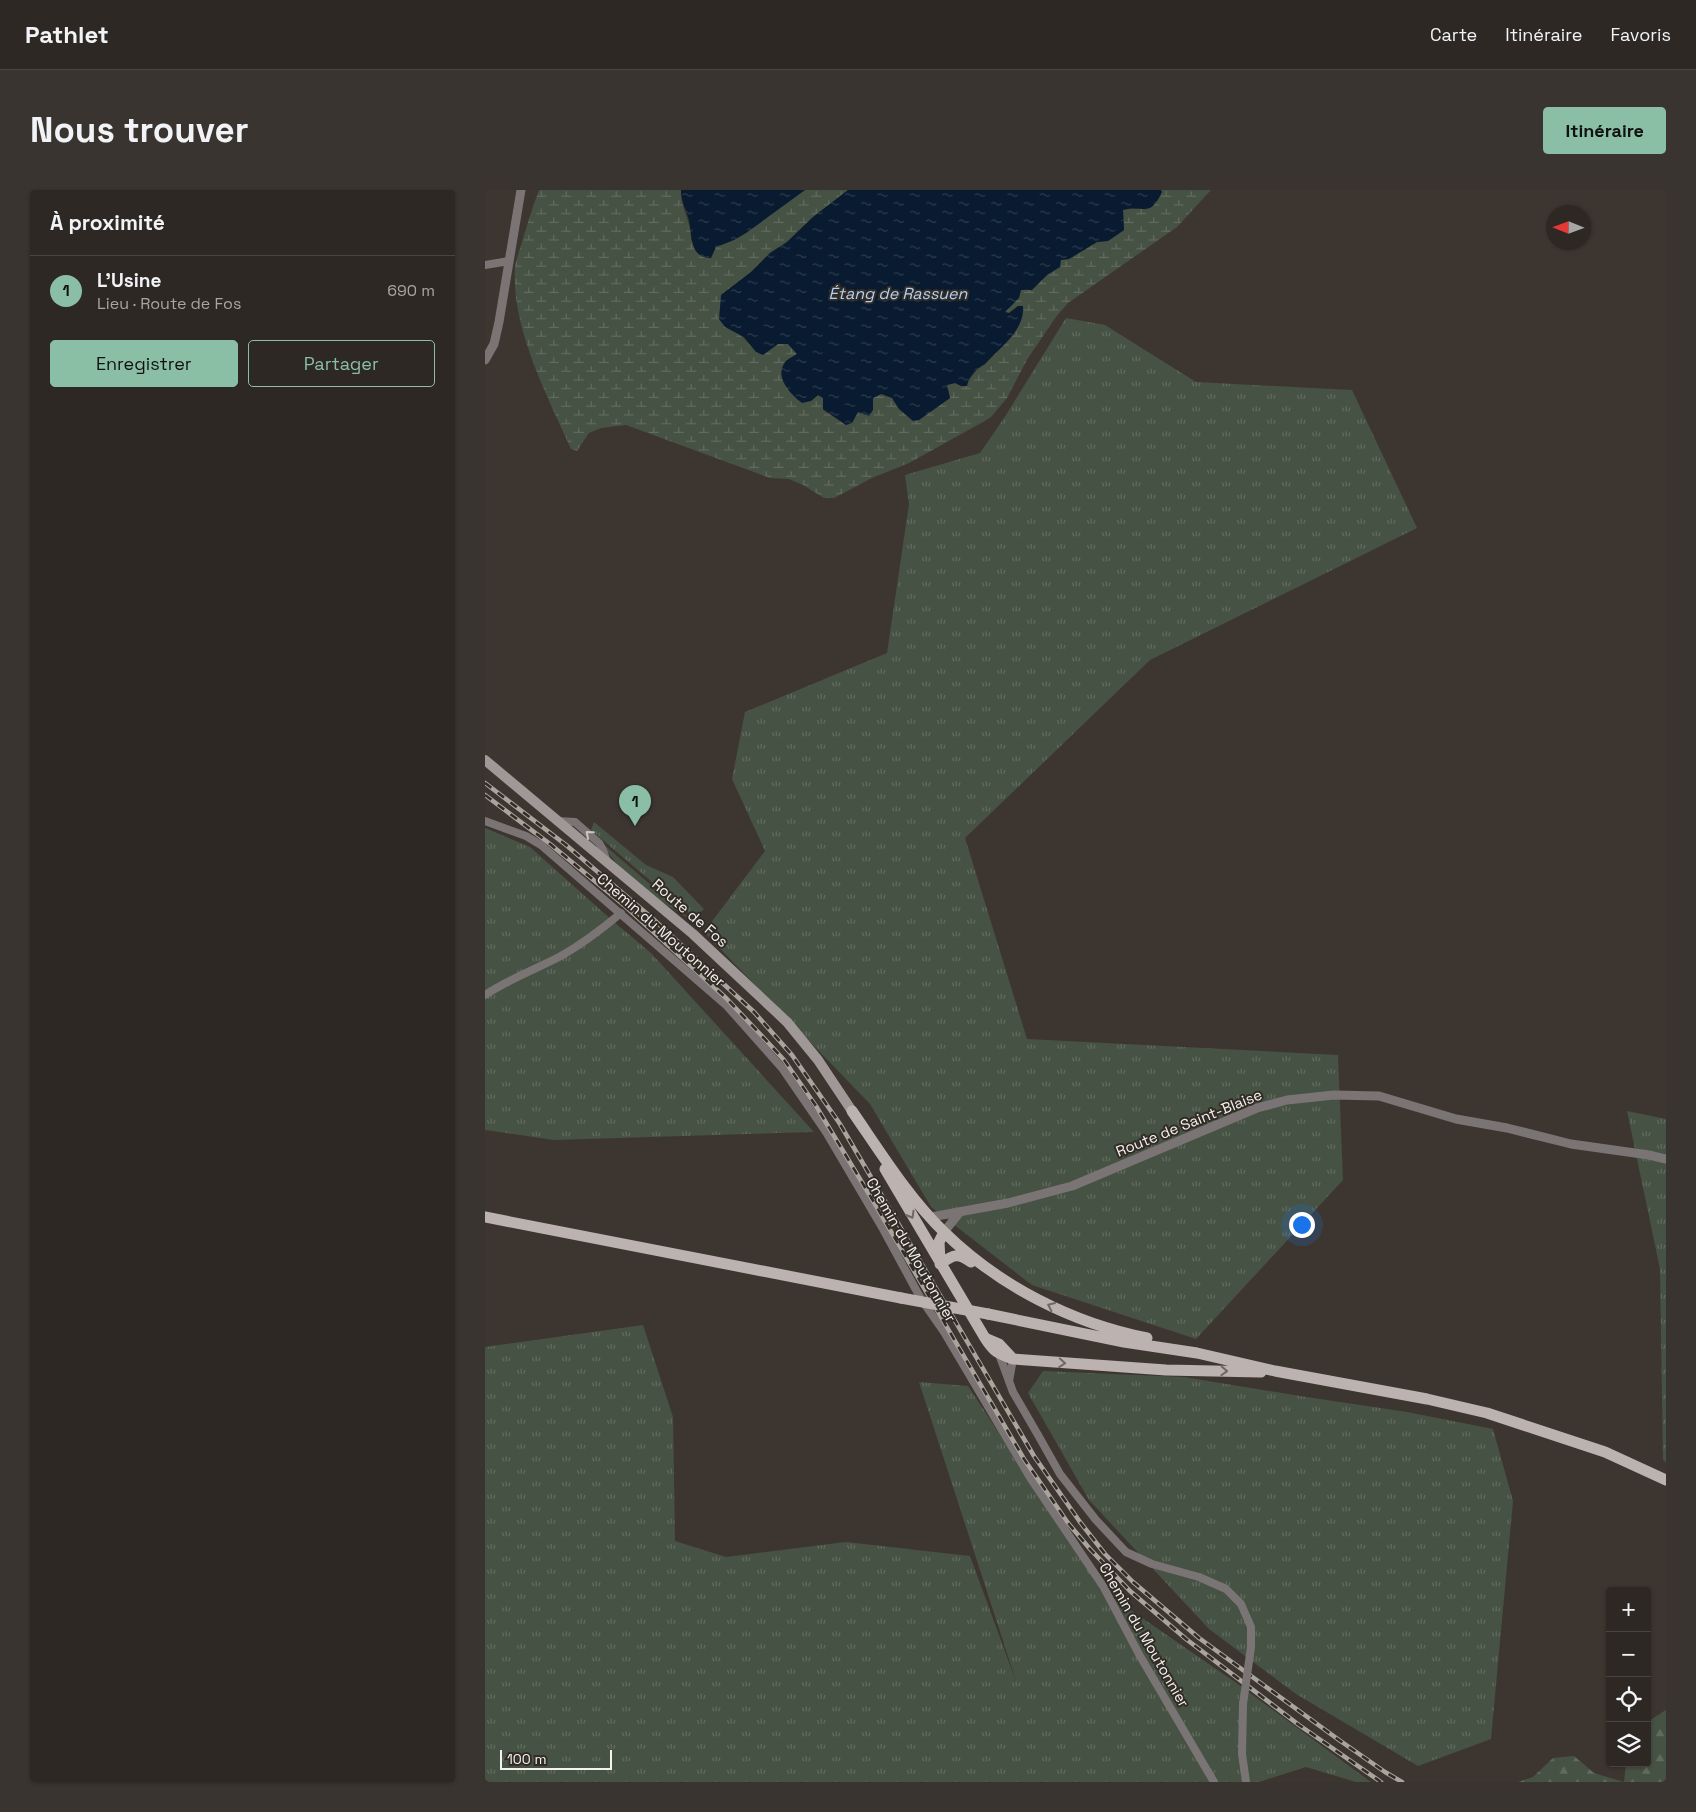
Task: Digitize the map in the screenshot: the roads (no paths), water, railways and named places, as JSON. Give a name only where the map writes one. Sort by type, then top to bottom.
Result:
[{"type":"main road","name":"Route de Fos","points":[[485,760],[693,934],[787,1022],[817,1060],[852,1111]]},
{"type":"main road","points":[[852,1111],[905,1186],[944,1232],[993,1272],[1024,1292],[1095,1324],[1130,1335],[1174,1344],[1197,1353]]},
{"type":"main road","points":[[852,1111],[922,1235],[985,1338],[993,1350],[999,1354],[1013,1359],[1166,1370],[1253,1373],[1275,1371]]},
{"type":"main road","points":[[485,1216],[1124,1342],[1197,1353],[1275,1371],[1427,1399],[1487,1413],[1542,1430],[1605,1452],[1666,1480]]},
{"type":"main road","points":[[922,1235],[931,1217]]},
{"type":"main road","points":[[922,1235],[944,1232]]},
{"type":"main road","points":[[940,1264],[939,1242],[944,1232]]},
{"type":"main road","points":[[940,1264],[951,1256],[963,1256],[1005,1286],[1024,1292]]},
{"type":"main road","points":[[985,1338],[999,1344],[1013,1359]]},
{"type":"street","points":[[485,360],[495,344],[521,190]]},
{"type":"street","points":[[485,265],[509,261]]},
{"type":"street","name":"Chemin du Moutonnier","points":[[485,821],[526,836],[541,845],[727,1006],[788,1076],[827,1132],[921,1299],[944,1332],[1031,1480],[1103,1586],[1140,1656],[1214,1782]]},
{"type":"street","points":[[485,995],[500,985],[561,955],[596,933],[621,913]]},
{"type":"street","name":"Route de Saint-Blaise","points":[[931,1217],[1008,1203],[1072,1186],[1257,1108],[1287,1100],[1334,1095],[1379,1096],[1456,1119],[1507,1128],[1571,1144],[1666,1159]]},
{"type":"street","points":[[944,1232],[960,1212]]},
{"type":"street","points":[[999,1354],[1013,1392],[1060,1474],[1096,1520],[1126,1552],[1152,1564],[1199,1577],[1226,1589],[1241,1604],[1251,1627],[1251,1647],[1243,1704],[1242,1754],[1246,1782]]},
{"type":"street","points":[[1009,1381],[1013,1359]]},
{"type":"water","points":[[681,190],[805,190],[746,233],[716,247],[711,258],[698,254],[695,249],[688,217],[682,201]]},
{"type":"water","name":"Étang de Rassuen","points":[[848,190],[1161,190],[1162,192],[1150,208],[1123,210],[1124,230],[1108,241],[1097,242],[1069,259],[1061,260],[1060,267],[1047,275],[1032,290],[1021,290],[1019,298],[1005,312],[1009,313],[1018,306],[1023,306],[1023,315],[1016,331],[985,364],[973,373],[967,386],[955,383],[947,385],[950,398],[919,420],[913,421],[899,409],[892,398],[881,394],[873,398],[873,410],[869,416],[858,412],[852,423],[846,425],[823,409],[823,398],[818,395],[811,401],[802,403],[788,390],[782,379],[782,367],[787,360],[797,354],[788,344],[778,344],[763,355],[756,352],[744,337],[725,327],[719,319],[721,295]]},
{"type":"railway","points":[[485,783],[566,845],[652,918],[754,1012],[792,1055],[840,1124],[1034,1456],[1105,1554],[1133,1582],[1199,1638],[1339,1740],[1402,1782]]},
{"type":"railway","points":[[485,795],[550,844],[625,906],[726,998],[784,1060],[816,1106],[872,1199],[1024,1459],[1068,1523],[1090,1549],[1130,1591],[1186,1639],[1299,1725],[1381,1782]]},
{"type":"place","name":"L'Usine","points":[[635,826]]}]
